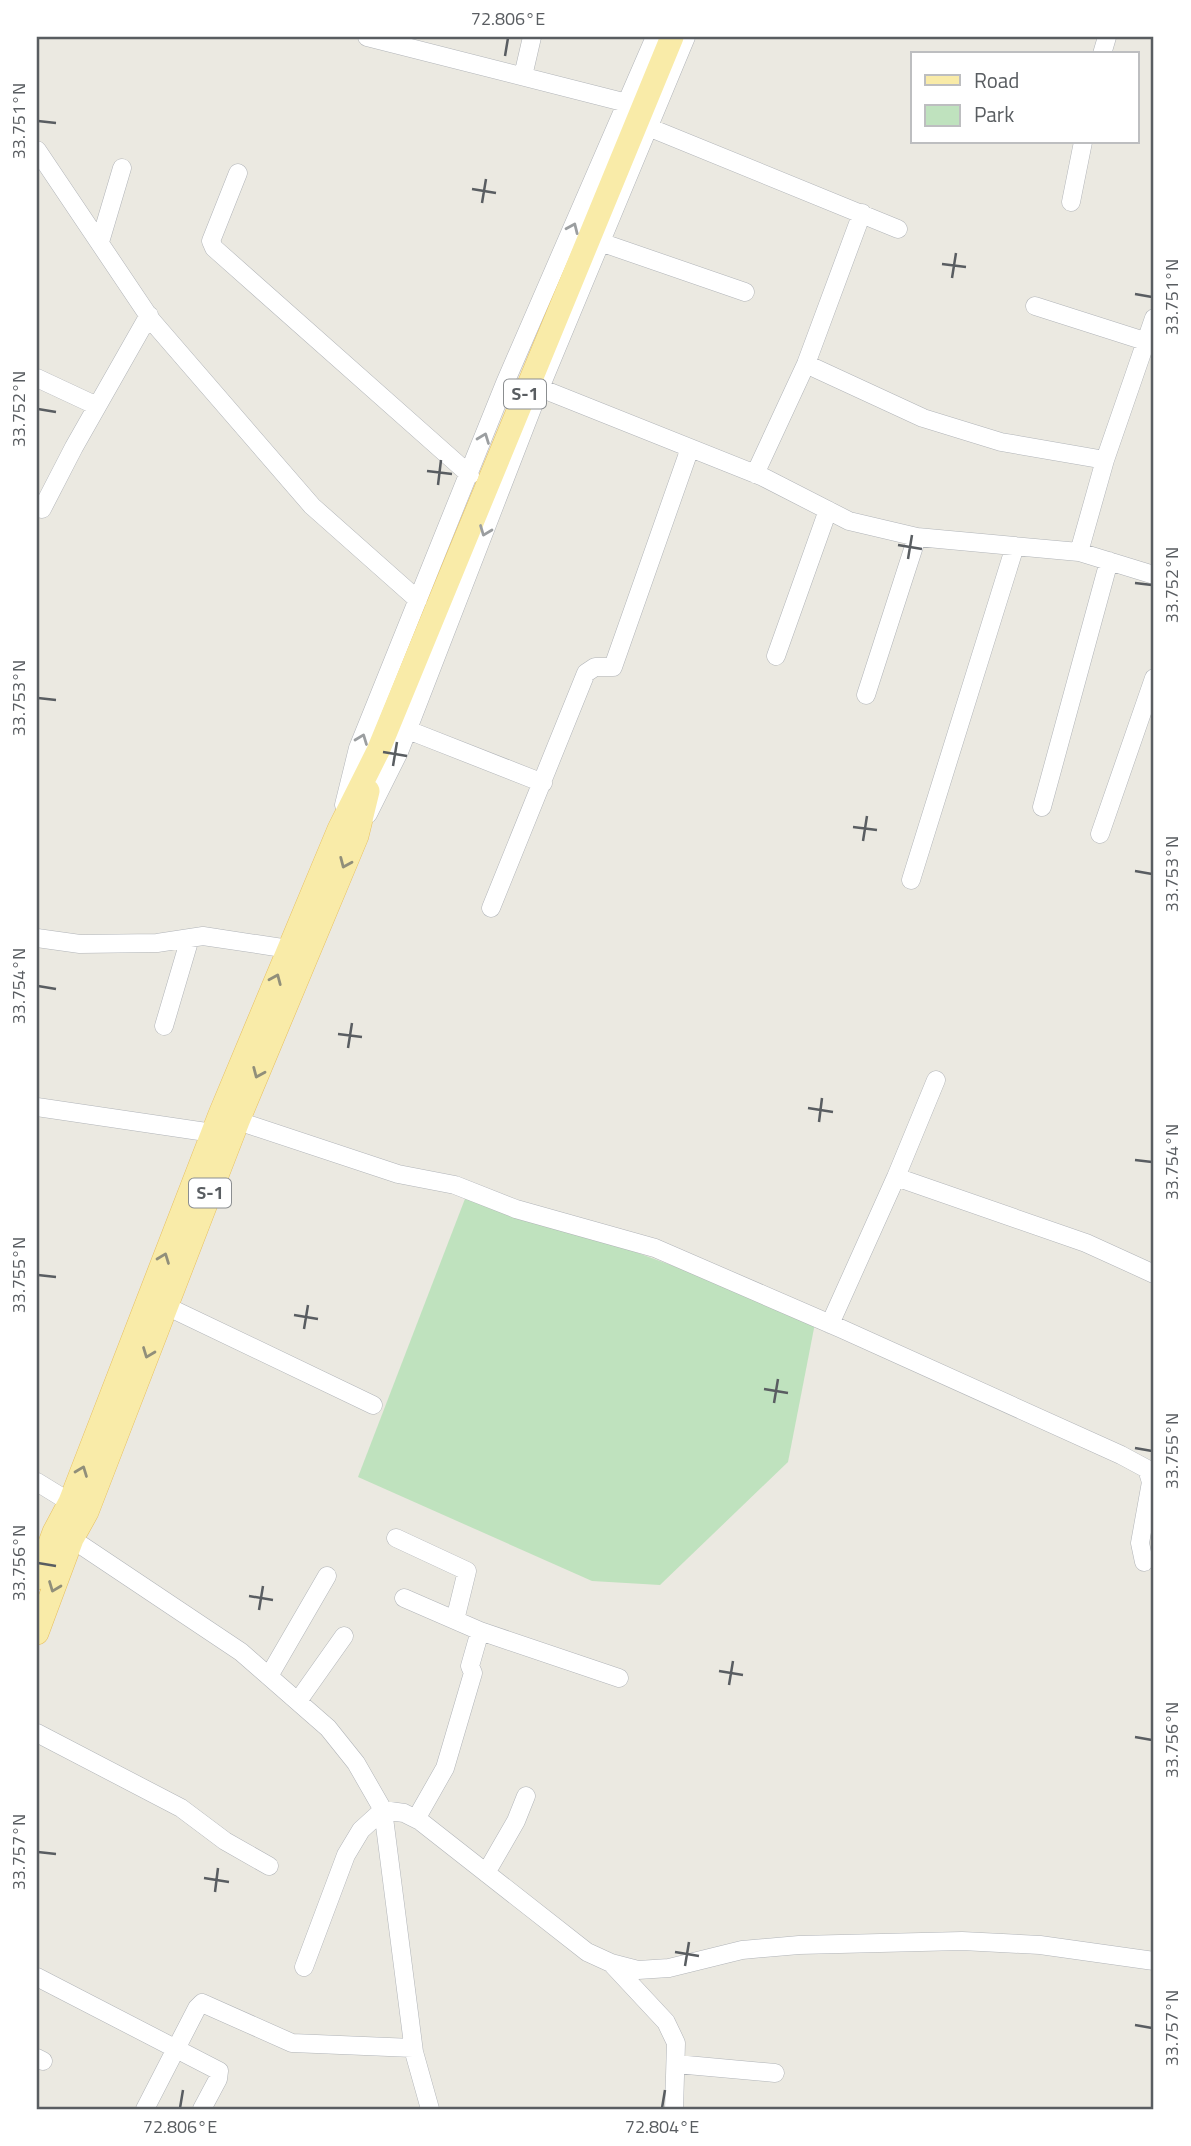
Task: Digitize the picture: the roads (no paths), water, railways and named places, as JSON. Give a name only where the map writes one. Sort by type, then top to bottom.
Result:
[{"type":"main road","name":"S-1","points":[[37,1578],[54,1532],[78,1507],[166,1306],[379,751],[671,37]]},
{"type":"main road","name":"S-1","points":[[37,1633],[72,1539],[78,1507],[213,1133],[289,949],[348,832]]},
{"type":"street","points":[[367,37],[627,103]]},
{"type":"street","points":[[523,76],[532,37]]},
{"type":"street","points":[[348,832],[358,748],[505,383],[655,37]]},
{"type":"street","points":[[348,832],[400,752],[540,388],[686,37]]},
{"type":"street","points":[[648,127],[898,229]]},
{"type":"street","points":[[1071,202],[1083,144]]},
{"type":"street","points":[[37,150],[149,315],[312,506],[418,600]]},
{"type":"street","points":[[100,242],[122,168]]},
{"type":"street","points":[[238,173],[211,241],[214,248],[470,475]]},
{"type":"street","points":[[755,474],[806,364],[862,214]]},
{"type":"street","points":[[600,242],[745,292]]},
{"type":"street","points":[[1035,306],[1151,343]]},
{"type":"street","points":[[42,509],[149,315]]},
{"type":"street","points":[[1079,552],[1105,460],[1151,343],[1154,318]]},
{"type":"street","points":[[806,364],[923,418],[1001,442],[1105,460]]},
{"type":"street","points":[[37,378],[97,406]]},
{"type":"street","points":[[540,388],[755,474],[849,521],[917,537],[1079,552],[1154,575]]},
{"type":"street","points":[[491,908],[586,673],[595,667],[613,667],[690,447]]},
{"type":"street","points":[[776,656],[828,510]]},
{"type":"street","points":[[866,695],[917,537]]},
{"type":"street","points":[[911,880],[1015,546]]},
{"type":"street","points":[[1041,807],[1109,561]]},
{"type":"street","points":[[1100,834],[1154,678]]},
{"type":"street","points":[[408,730],[543,783]]},
{"type":"street","points":[[37,938],[80,944],[157,943],[203,936],[289,949]]},
{"type":"street","points":[[164,1026],[190,938]]},
{"type":"street","points":[[830,1324],[936,1080]]},
{"type":"street","points":[[37,1107],[213,1133]]},
{"type":"street","points":[[238,1121],[398,1174],[455,1185],[516,1209],[655,1248],[1115,1452],[1147,1469],[1151,1482],[1140,1543],[1144,1562]]},
{"type":"street","points":[[896,1177],[1086,1243],[1154,1275]]},
{"type":"street","points":[[166,1306],[373,1405]]},
{"type":"street","points":[[37,1482],[78,1507]]},
{"type":"street","points":[[396,1538],[467,1572],[455,1620]]},
{"type":"street","points":[[72,1539],[242,1652],[328,1728],[356,1763],[383,1810],[414,2048],[430,2109]]},
{"type":"street","points":[[269,1676],[327,1576]]},
{"type":"street","points":[[404,1598],[480,1631],[619,1678]]},
{"type":"street","points":[[416,1819],[445,1768],[473,1674],[470,1666],[480,1631]]},
{"type":"street","points":[[298,1701],[344,1636]]},
{"type":"street","points":[[37,1733],[181,1808],[225,1841],[269,1866]]},
{"type":"street","points":[[486,1872],[516,1821],[526,1796]]},
{"type":"street","points":[[304,1967],[346,1855],[360,1830],[383,1810],[404,1813],[416,1819],[587,1952],[611,1963],[638,1970],[668,1968],[742,1950],[799,1945],[962,1941],[1040,1945],[1154,1962]]},
{"type":"street","points":[[611,1963],[666,2022],[676,2043],[674,2109]]},
{"type":"street","points":[[37,1977],[219,2071],[218,2079],[201,2109]]},
{"type":"street","points":[[145,2109],[202,2003],[292,2043],[414,2048]]},
{"type":"street","points":[[676,2064],[775,2073]]}]
